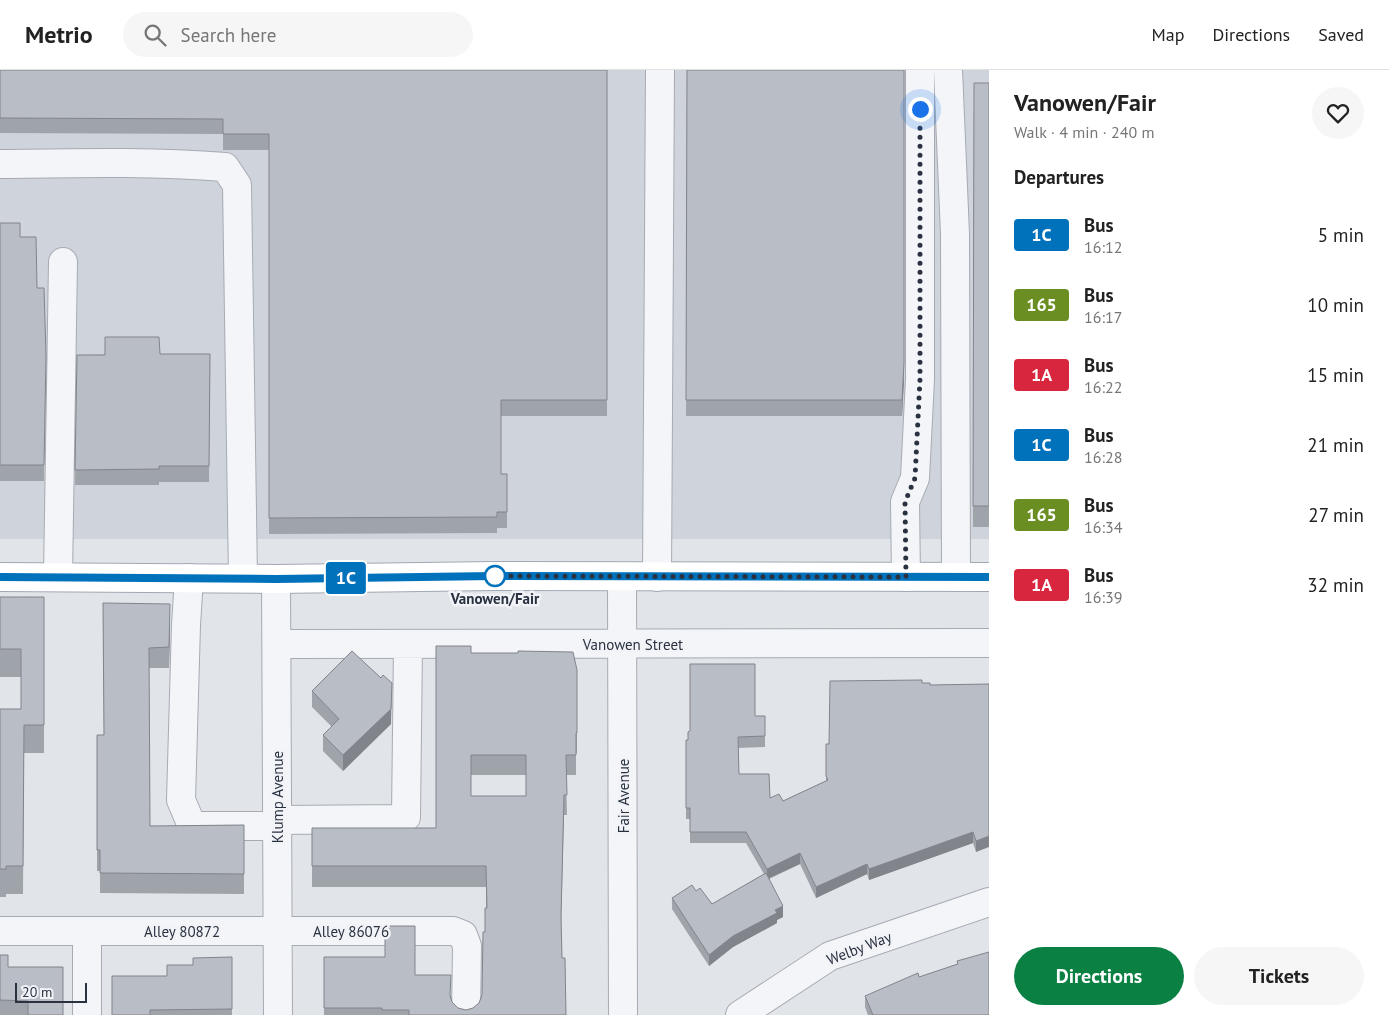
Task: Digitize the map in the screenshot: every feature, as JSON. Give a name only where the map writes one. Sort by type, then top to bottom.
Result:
[{"type":"main road","points":[[0,577],[276,579],[989,577]]},
{"type":"street","points":[[657,577],[660,70]]},
{"type":"street","points":[[906,577],[905,502],[915,478],[920,379],[920,70]]},
{"type":"street","points":[[948,70],[955,234],[956,577]]},
{"type":"street","points":[[0,164],[86,163],[215,166],[225,167],[237,185],[243,578]]},
{"type":"street","points":[[58,577],[63,262]]},
{"type":"street","name":"Fair Avenue","points":[[622,577],[623,1015]]},
{"type":"street","points":[[189,578],[181,800],[192,826],[401,819],[406,817],[408,644]]},
{"type":"street","name":"Klump Avenue","points":[[276,579],[278,1015]]},
{"type":"street","name":"Vanowen Street","points":[[277,644],[989,643]]},
{"type":"street","name":"Welby Way","points":[[740,1015],[830,956],[989,902]]},
{"type":"street","name":"Alley 80872","points":[[0,931],[278,931]]},
{"type":"street","points":[[86,931],[87,1015]]},
{"type":"street","name":"Alley 86076","points":[[278,931],[452,931],[463,936],[466,946],[466,1015]]},
{"type":"shaded area","points":[[0,70],[989,70],[989,539],[0,539]]},
{"type":"building","points":[[0,70],[607,70],[607,400],[501,400],[501,474],[507,474],[507,512],[497,512],[497,517],[269,518],[269,134],[223,134],[223,119],[0,118]]},
{"type":"building","points":[[687,70],[904,70],[904,363],[902,400],[686,400]]},
{"type":"building","points":[[974,83],[989,83],[989,506],[973,506]]},
{"type":"building","points":[[0,223],[20,223],[20,237],[36,237],[37,288],[44,288],[46,356],[44,465],[0,465]]},
{"type":"building","points":[[105,337],[159,337],[160,354],[210,354],[209,466],[159,466],[159,469],[75,470],[77,355],[105,355]]},
{"type":"building","points":[[0,597],[44,597],[44,725],[24,725],[23,866],[6,866],[6,869],[0,869],[0,709],[21,709],[21,649],[0,649]]},
{"type":"building","points":[[103,603],[170,604],[169,647],[149,648],[150,826],[244,825],[244,874],[100,873],[100,850],[97,850],[97,735],[104,735]]},
{"type":"building","points":[[436,646],[471,646],[471,653],[518,653],[518,651],[573,652],[577,670],[576,755],[566,755],[567,795],[564,795],[561,916],[562,958],[565,958],[566,1015],[409,1015],[409,1010],[324,1008],[324,957],[385,957],[385,926],[415,926],[415,975],[451,975],[450,995],[452,1002],[458,1008],[466,1010],[473,1008],[479,1003],[482,995],[483,932],[485,932],[485,908],[487,908],[486,866],[312,866],[312,828],[436,828]],"holes":[[[471,755],[526,755],[526,796],[471,796]]]},
{"type":"building","points":[[352,651],[381,678],[383,675],[392,683],[391,709],[343,755],[323,735],[339,719],[312,691]]},
{"type":"building","points":[[690,664],[755,664],[755,716],[765,716],[765,736],[738,737],[739,774],[769,774],[770,798],[779,794],[783,801],[828,780],[826,776],[826,744],[829,744],[830,681],[922,680],[922,683],[930,683],[930,685],[989,684],[989,836],[976,841],[973,832],[869,869],[867,864],[816,887],[800,853],[767,869],[746,832],[690,832],[690,808],[686,808],[686,740],[688,740],[688,732],[690,731]]},
{"type":"building","points":[[766,873],[783,906],[775,910],[777,913],[733,936],[709,955],[672,898],[692,885],[696,891],[700,888],[712,904]]},
{"type":"building","points":[[989,952],[989,1015],[873,1015],[865,996],[918,973],[919,977],[958,964],[957,961]]},
{"type":"building","points":[[0,955],[8,955],[8,967],[63,967],[63,1015],[28,1015],[28,1001],[0,1000]]},
{"type":"building","points":[[232,957],[232,1009],[150,1010],[150,1015],[112,1015],[112,976],[167,976],[167,965],[193,965],[193,958]]},
{"type":"bus line","name":"1C","points":[[0,577],[276,579],[494,576],[989,577]]},
{"type":"place","name":"Vanowen/Fair","points":[[495,576]]},
{"type":"route","points":[[495,576],[906,577],[905,502],[915,478],[920,379],[920,109]]}]
